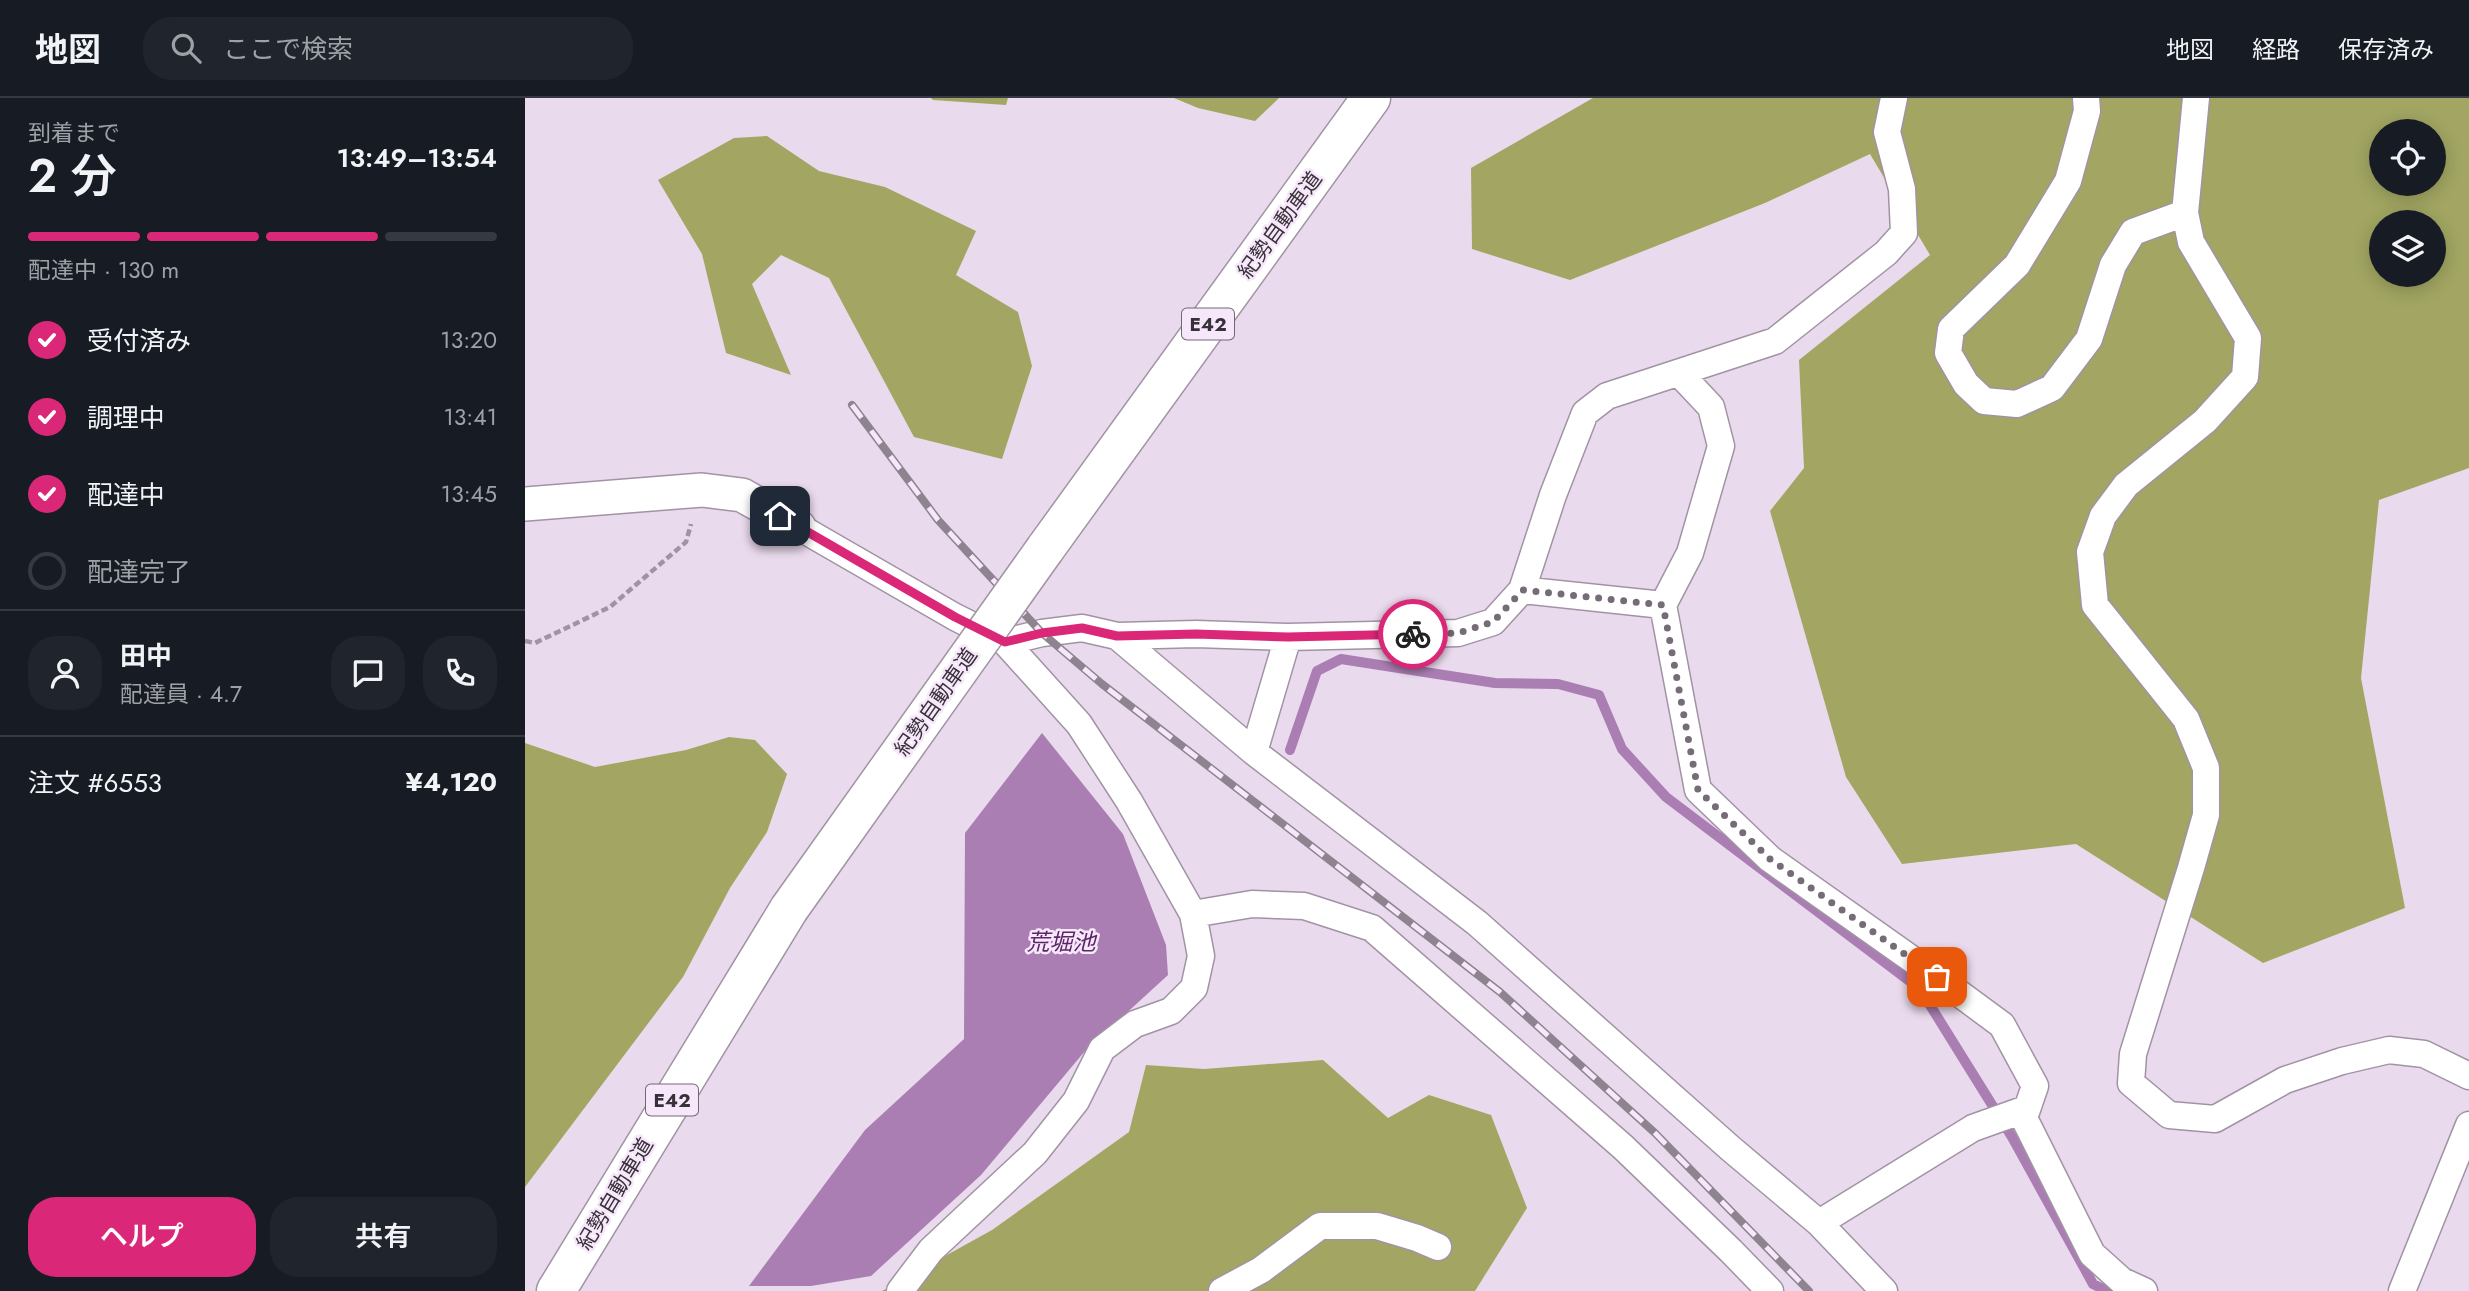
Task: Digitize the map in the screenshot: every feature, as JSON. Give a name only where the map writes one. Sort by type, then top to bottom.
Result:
[{"type":"highway","name":"紀勢自動車道","points":[[556,1291],[789,909],[1371,98]]},
{"type":"street","points":[[1005,642],[1042,633],[1082,628],[1117,636],[1196,634],[1288,637],[1458,633],[1493,622],[1523,590],[1553,495],[1585,413],[1607,396],[1775,341],[1886,253],[1903,233],[1902,189],[1887,132],[1894,98]]},
{"type":"street","points":[[2086,98],[2087,111],[2069,181],[2017,265],[1951,329],[1948,353],[1966,384],[1985,401],[2017,404],[2052,387],[2089,339],[2113,265],[2133,232],[2185,213]]},
{"type":"street","points":[[2196,98],[2185,213],[2190,242],[2248,338],[2245,377],[2205,421],[2126,485],[2103,516],[2090,552],[2095,605],[2186,719],[2206,768],[2206,815],[2133,1054],[2131,1083],[2169,1115],[2215,1119],[2285,1080],[2342,1061],[2389,1050],[2424,1054],[2469,1076]]},
{"type":"street","points":[[1679,373],[1711,407],[1721,446],[1690,553],[1663,605],[1698,790],[1770,859],[2001,1025],[2035,1086],[2024,1118],[2092,1254],[2122,1282],[2144,1291]]},
{"type":"street","points":[[525,504],[702,490],[742,495],[955,617],[1005,642],[1079,724],[1129,801],[1193,914],[1201,956],[1194,988],[1171,1011],[1135,1024],[1102,1049],[1076,1101],[1035,1153],[931,1250],[900,1291]]},
{"type":"street","points":[[1523,590],[1663,605]]},
{"type":"street","points":[[1117,636],[1254,752],[1477,923],[1730,1148],[1819,1223],[1884,1291]]},
{"type":"street","points":[[1254,752],[1288,637]]},
{"type":"street","points":[[1193,914],[1252,904],[1304,906],[1372,928],[1623,1147],[1770,1291]]},
{"type":"street","points":[[1819,1223],[1973,1128],[2027,1110]]},
{"type":"street","points":[[2402,1291],[2469,1125]]},
{"type":"street","points":[[1222,1291],[1261,1270],[1319,1227],[1377,1226],[1438,1247]]},
{"type":"path","points":[[525,641],[535,643],[610,607],[649,575],[686,542],[702,490]]},
{"type":"green space","points":[[931,98],[1008,98],[1006,105]]},
{"type":"green space","points":[[1174,98],[1279,98],[1255,121],[1198,108]]},
{"type":"green space","points":[[1593,98],[2469,98],[2469,468],[2379,500],[2361,678],[2405,908],[2263,963],[2076,844],[1902,864],[1846,777],[1770,511],[1804,468],[1799,360],[1930,255],[1870,154],[1765,203],[1570,280],[1472,249],[1471,168]]},
{"type":"green space","points":[[767,136],[819,171],[885,187],[976,231],[956,275],[1018,312],[1032,366],[1002,459],[914,437],[829,278],[781,255],[752,284],[791,375],[726,353],[702,254],[658,180],[734,138]]},
{"type":"green space","points":[[729,737],[755,740],[787,774],[767,832],[730,888],[683,977],[525,1187],[525,743],[595,767],[686,750]]},
{"type":"green space","points":[[1323,1060],[1388,1118],[1429,1095],[1491,1115],[1527,1208],[1475,1291],[882,1291],[992,1230],[1129,1132],[1146,1065],[1204,1069]]},
{"type":"water","name":"荒堀池","points":[[1042,733],[1123,834],[1166,945],[1168,975],[1085,1051],[981,1175],[871,1276],[811,1286],[749,1286],[865,1130],[964,1039],[965,833]]},
{"type":"waterway","points":[[1290,750],[1317,671],[1341,659],[1495,683],[1558,684],[1599,695],[1622,749],[1666,797],[1920,989],[2012,1137],[2093,1284],[2107,1291]]},
{"type":"railway","points":[[852,405],[938,520],[1042,633],[1102,684],[1500,992],[1655,1133],[1809,1291]]},
{"type":"way so far","points":[[1413,634],[1458,633],[1493,622],[1523,590],[1663,605],[1698,790],[1770,859],[1937,977]]},
{"type":"route","points":[[780,516],[955,617],[1005,642],[1042,633],[1082,628],[1117,636],[1196,634],[1288,637],[1413,634]]}]
